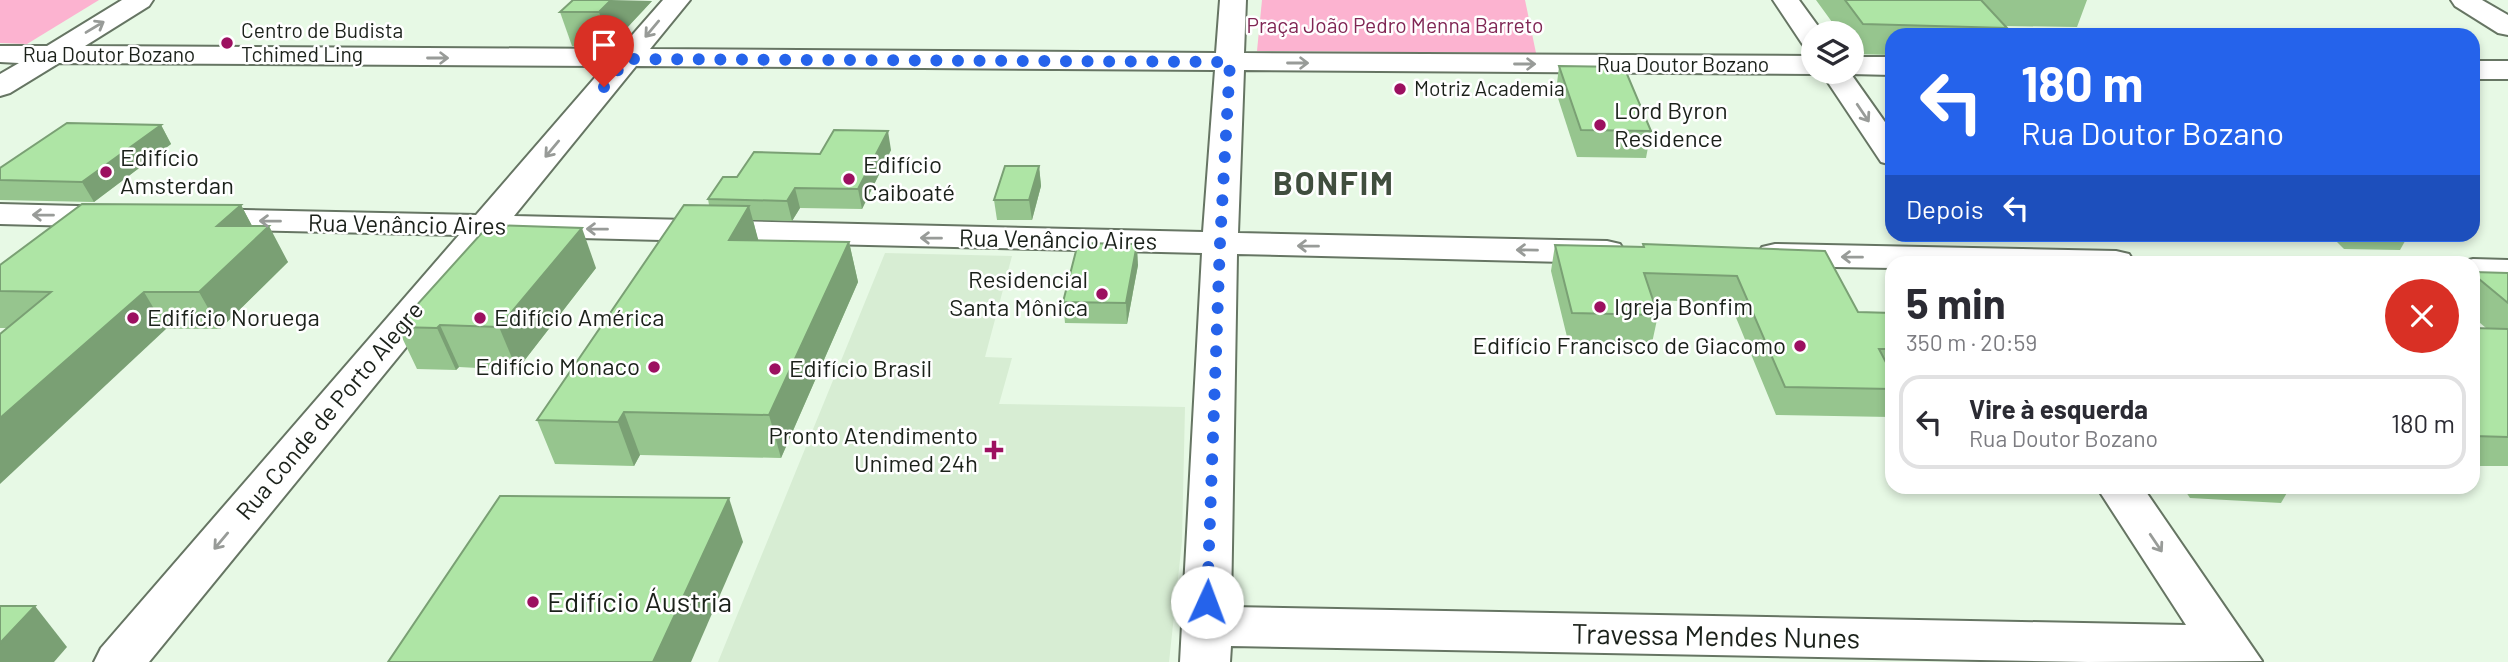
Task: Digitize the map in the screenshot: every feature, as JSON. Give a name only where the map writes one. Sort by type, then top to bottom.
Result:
[{"type":"street","points":[[0,87],[140,0]]},
{"type":"street","name":"Rua Conde de Porto Alegre","points":[[119,662],[677,0]]},
{"type":"street","points":[[1205,644],[1220,243],[1233,0]]},
{"type":"street","points":[[1786,0],[1801,22]]},
{"type":"street","points":[[2464,0],[2508,27]]},
{"type":"street","name":"Rua Doutor Bozano","points":[[0,54],[1801,65]]},
{"type":"street","points":[[1864,66],[1885,66]]},
{"type":"street","points":[[2480,70],[2508,70]]},
{"type":"street","points":[[1843,84],[1885,145]]},
{"type":"street","name":"Rua Venâncio Aires","points":[[0,214],[1641,253]]},
{"type":"street","points":[[1739,255],[1958,252],[2021,256]]},
{"type":"street","points":[[2480,270],[2508,271]]},
{"type":"street","points":[[2123,494],[2231,653]]},
{"type":"street","name":"Travessa Mendes Nunes","points":[[1205,644],[2231,653]]},
{"type":"shaded area","name":"Pronto Atendimento Unimed 24h","points":[[885,253],[1012,256],[985,357],[1012,358],[999,404],[1185,407],[1182,541],[1169,662],[718,662]]},
{"type":"green space","points":[[0,0],[99,0],[27,44],[0,43]]},
{"type":"green space","name":"Praça João Pedro Menna Barreto","points":[[1262,0],[1525,0],[1536,53],[1257,51]]},
{"type":"building","points":[[573,0],[611,0],[599,12],[560,12]]},
{"type":"building","points":[[1845,0],[1981,0],[2007,28],[1864,24],[1864,21],[1861,21]]},
{"type":"building","points":[[1559,66],[1624,67],[1651,131],[1581,130]]},
{"type":"building","points":[[67,123],[161,125],[82,182],[0,180],[0,168]]},
{"type":"building","points":[[834,130],[888,131],[858,189],[795,188],[787,201],[708,199],[723,177],[737,177],[754,152],[820,154]]},
{"type":"building","points":[[1005,166],[1039,166],[1029,200],[994,200]]},
{"type":"building","points":[[82,204],[241,205],[217,226],[269,226],[199,292],[144,292],[0,418],[0,334],[51,292],[0,291],[0,265]]},
{"type":"building","points":[[684,205],[749,206],[729,240],[849,242],[769,415],[624,412],[618,422],[537,420]]},
{"type":"building","points":[[489,225],[582,228],[499,327],[397,327]]},
{"type":"building","points":[[1078,243],[1137,244],[1126,303],[1063,302]]},
{"type":"building","points":[[1643,244],[1825,251],[1858,312],[1885,313],[1885,349],[1879,349],[1885,361],[1885,389],[1785,387],[1737,276],[1644,273],[1658,315],[1572,313],[1555,245],[1644,247]]},
{"type":"building","points":[[2480,272],[2508,273],[2508,303],[2480,280]]},
{"type":"building","points":[[2480,328],[2508,329],[2508,437],[2480,436]]},
{"type":"building","points":[[500,496],[729,498],[653,662],[388,662]]},
{"type":"building","points":[[0,606],[35,606],[0,643]]},
{"type":"place","name":"Centro de Budista Tchimed Ling","points":[[227,43]]},
{"type":"place","name":"Motriz Academia","points":[[1400,89]]},
{"type":"place","name":"Lord Byron Residence","points":[[1600,125]]},
{"type":"place","name":"Edifício Amsterdan","points":[[106,172]]},
{"type":"place","name":"Edifício Caiboaté","points":[[849,179]]},
{"type":"place","name":"Residencial Santa Mônica","points":[[1102,294]]},
{"type":"place","name":"Igreja Bonfim","points":[[1600,307]]},
{"type":"place","name":"Edifício Noruega","points":[[133,318]]},
{"type":"place","name":"Edifício América","points":[[480,318]]},
{"type":"place","name":"Edifício Francisco de Giacomo","points":[[1800,346]]},
{"type":"place","name":"Edifício Monaco","points":[[654,367]]},
{"type":"place","name":"Edifício Brasil","points":[[775,369]]},
{"type":"place","name":"Pronto Atendimento Unimed 24h","points":[[994,450]]},
{"type":"place","name":"Edifício Áustria","points":[[533,602]]},
{"type":"district","name":"BONFIM","points":[[1334,184]]},
{"type":"route","points":[[604,87],[627,59],[1230,62],[1220,243],[1207,602]]}]
